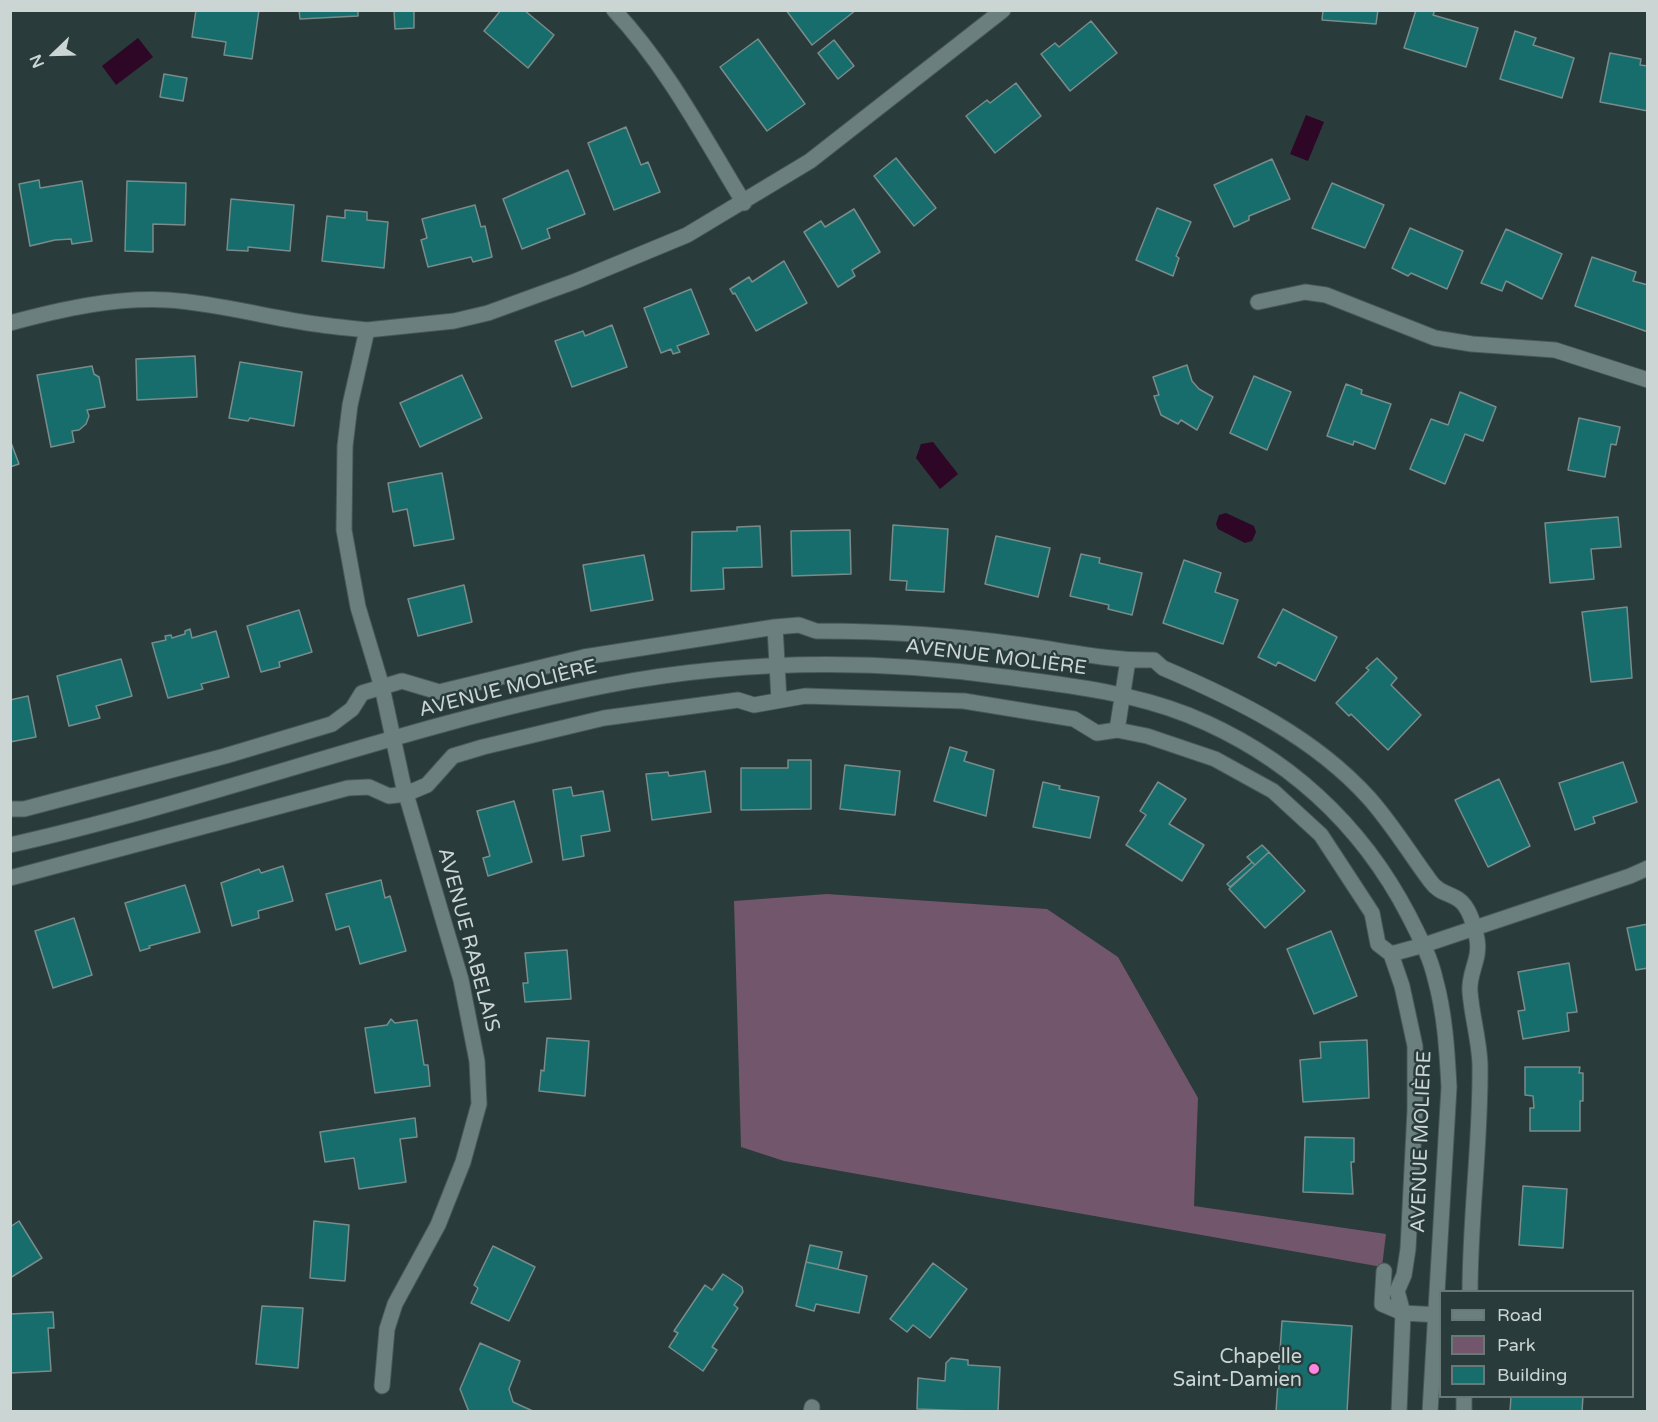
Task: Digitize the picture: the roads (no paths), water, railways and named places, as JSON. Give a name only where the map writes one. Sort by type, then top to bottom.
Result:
[{"type":"street","points":[[614,10],[659,64],[694,117],[744,203]]},
{"type":"street","points":[[10,323],[55,311],[102,303],[166,300],[219,305],[307,323],[367,330],[454,321],[488,313],[576,281],[687,235],[744,203],[835,143],[1003,10]]},
{"type":"street","points":[[1258,302],[1305,292],[1326,295],[1435,338],[1472,344],[1555,350],[1647,380]]},
{"type":"street","name":"AVENUE RABELAIS","points":[[367,330],[350,405],[345,446],[344,530],[358,607],[382,687],[406,794],[461,980],[477,1061],[479,1104],[464,1162],[438,1225],[395,1304],[387,1329],[382,1386]]},
{"type":"street","points":[[10,809],[24,809],[110,787],[332,724],[352,709],[362,693],[402,681],[438,692],[574,659],[775,627],[799,625],[816,631],[871,631],[961,637],[1128,660],[1154,660],[1163,668],[1242,704],[1322,754],[1369,798],[1402,837],[1433,885],[1458,900],[1467,910],[1474,927],[1478,959],[1471,974],[1470,991],[1479,1051],[1480,1105],[1470,1290]]},
{"type":"street","points":[[775,627],[778,700]]},
{"type":"street","points":[[1117,730],[1128,660]]},
{"type":"street","name":"AVENUE MOLIÈRE","points":[[10,845],[188,800],[475,716],[611,684],[674,675],[776,665],[848,664],[949,669],[1124,696],[1186,714],[1232,735],[1306,783],[1351,827],[1373,856],[1424,945],[1435,973],[1442,1008],[1449,1087],[1439,1290]]},
{"type":"street","points":[[10,878],[348,788],[369,787],[389,796],[406,794],[427,785],[453,756],[483,747],[604,718],[738,700],[754,705],[805,696],[875,696],[964,701],[1074,719],[1097,733],[1117,730],[1147,736],[1215,759],[1273,791],[1321,835],[1372,913],[1378,944],[1391,954],[1402,986],[1414,1046],[1415,1110],[1408,1249],[1404,1275],[1397,1291],[1403,1313],[1399,1412]]},
{"type":"street","points":[[1391,954],[1630,876],[1647,868]]},
{"type":"street","points":[[1384,1271],[1382,1304],[1403,1313],[1438,1315]]},
{"type":"street","name":"AVENUE MOLIÈRE","points":[[1430,1412],[1439,1294]]},
{"type":"place","name":"Chapelle Saint-Damien","points":[[1314,1369]]}]
